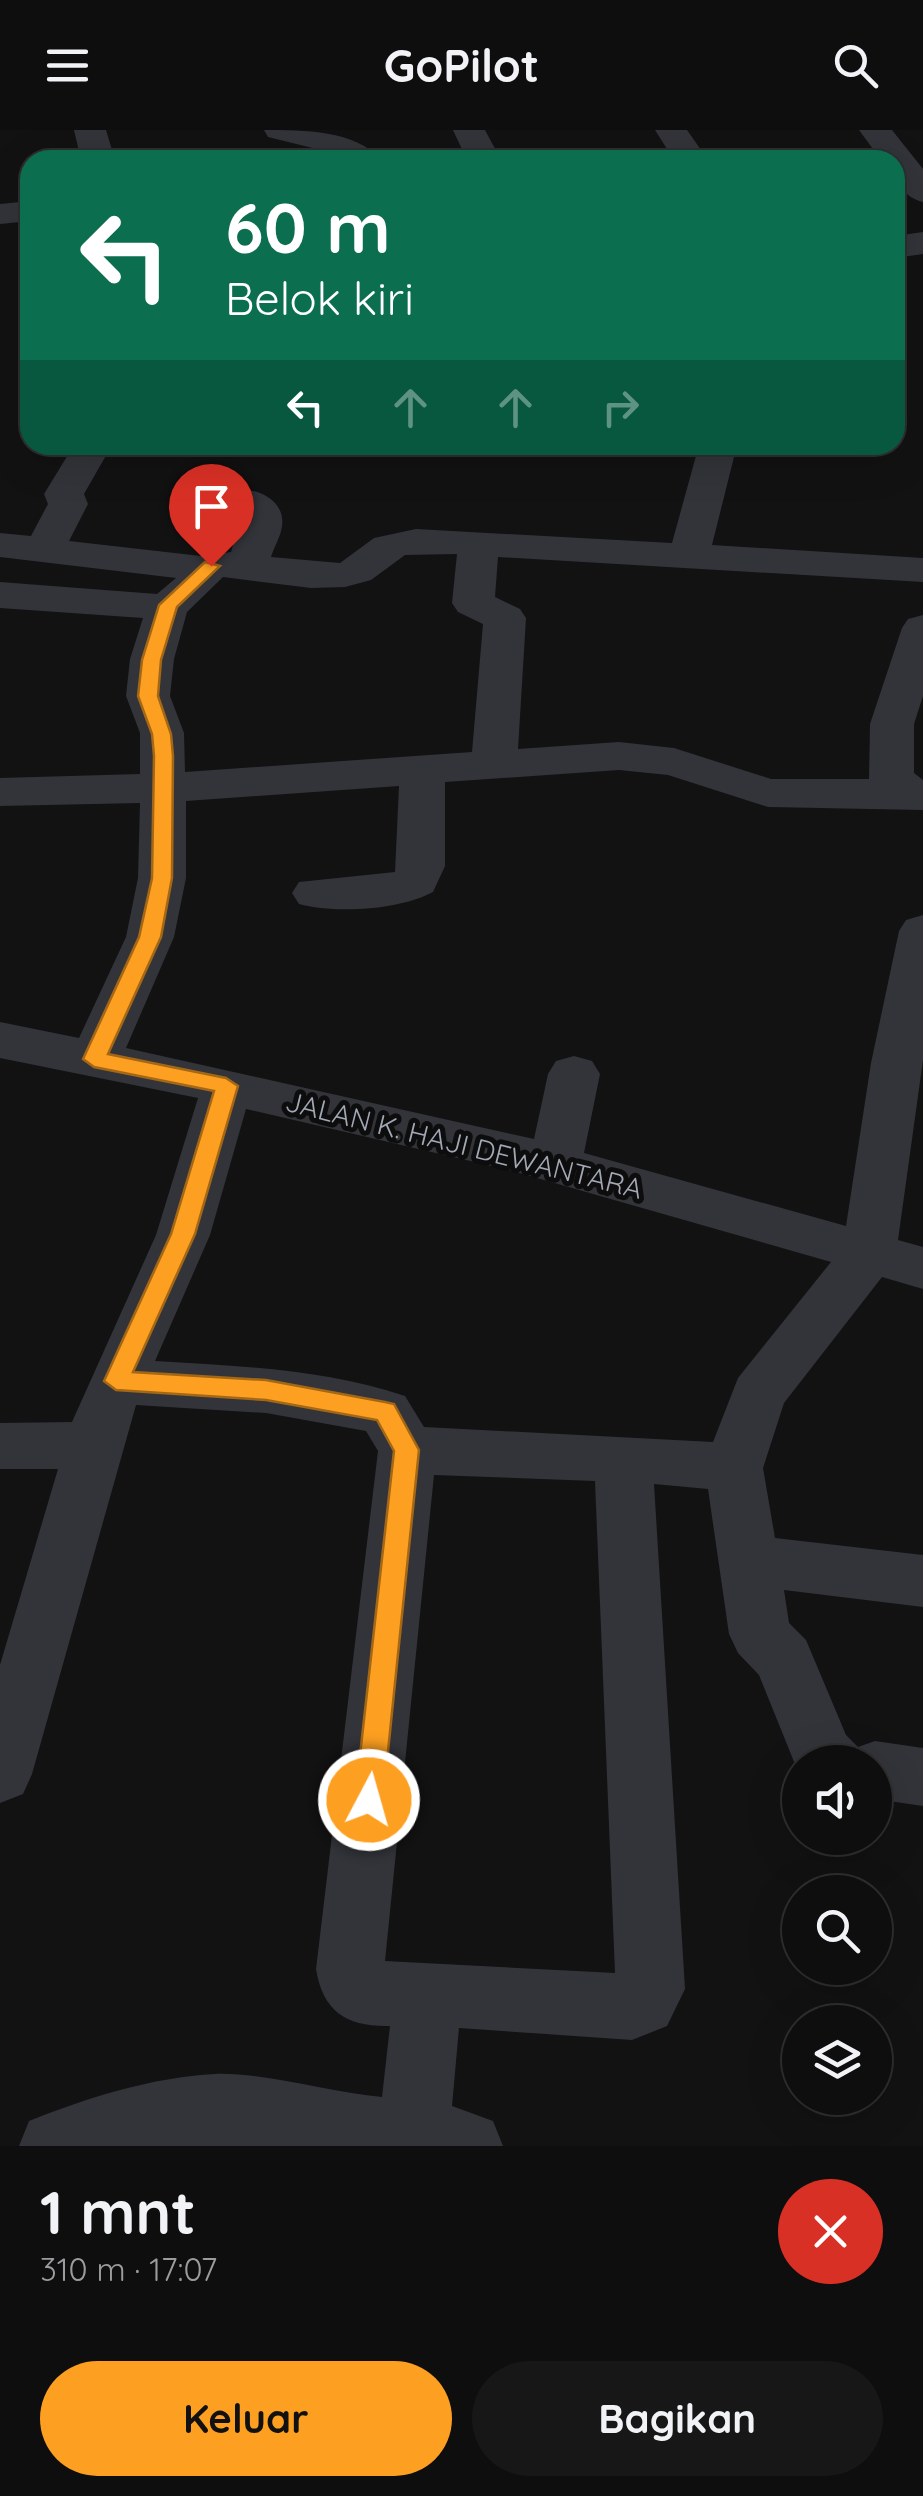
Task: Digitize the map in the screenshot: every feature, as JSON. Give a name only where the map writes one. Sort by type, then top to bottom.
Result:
[{"type":"street","points":[[280,130],[335,142],[348,150]]},
{"type":"street","points":[[874,130],[890,150]]},
{"type":"street","points":[[905,169],[923,192]]},
{"type":"street","points":[[44,550],[68,504],[64,494],[86,455]]},
{"type":"street","points":[[689,556],[715,455]]},
{"type":"street","points":[[246,499],[261,514],[262,526],[246,566]]},
{"type":"street","points":[[0,546],[204,569],[220,564],[246,566],[313,578],[363,569],[387,546],[403,542],[923,570]]},
{"type":"street","points":[[480,544],[473,603],[505,618],[494,765]]},
{"type":"street","points":[[0,595],[168,605],[178,601],[204,569]]},
{"type":"street","points":[[94,1059],[150,937],[162,878],[162,734],[148,696],[152,660],[168,605]]},
{"type":"street","points":[[916,795],[890,776],[892,724],[923,628]]},
{"type":"street","points":[[0,792],[163,788],[649,756],[768,792],[916,795]]},
{"type":"street","points":[[316,894],[405,887],[416,881],[422,866],[422,770]]},
{"type":"street","points":[[818,1745],[784,1660],[760,1634],[734,1468],[758,1394],[896,1261],[897,1063],[923,932]]},
{"type":"street","name":"JALAN K. HAJI DEWANTARA","points":[[0,1040],[226,1086],[555,1165],[896,1261]]},
{"type":"street","points":[[555,1165],[574,1074]]},
{"type":"street","points":[[0,1774],[94,1445],[116,1381],[183,1234],[226,1086]]},
{"type":"street","points":[[116,1381],[266,1390],[385,1412],[407,1450],[350,1970],[353,1985],[364,1994],[428,1992],[632,2007],[642,2003],[650,1989],[623,1458]]},
{"type":"street","points":[[0,1446],[94,1445]]},
{"type":"street","points":[[407,1450],[623,1458],[734,1468]]},
{"type":"street","points":[[746,1560],[923,1581]]},
{"type":"street","points":[[892,1773],[923,1778]]},
{"type":"street","points":[[97,2139],[216,2110],[441,2138],[428,1992]]},
{"type":"route","points":[[211,566],[204,569],[178,601],[168,605],[152,660],[148,696],[162,734],[164,756],[162,878],[150,937],[94,1059],[226,1086],[183,1234],[116,1381],[266,1390],[385,1412],[407,1450],[369,1800]]}]
